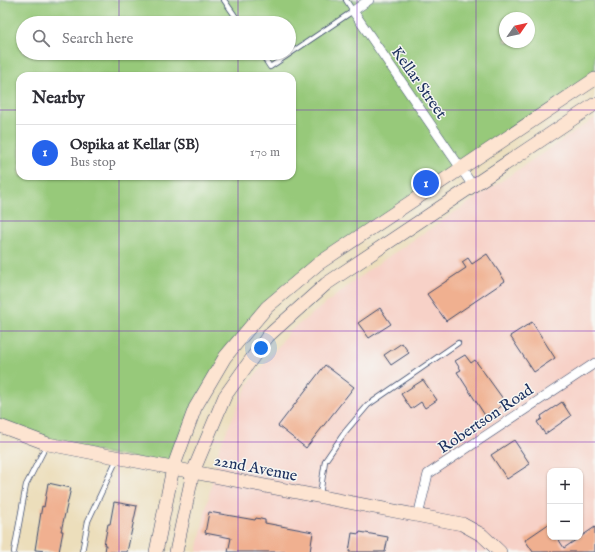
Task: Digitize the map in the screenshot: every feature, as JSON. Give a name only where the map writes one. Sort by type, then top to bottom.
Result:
[{"type":"main road","points":[[156,552],[173,468],[195,408],[225,357],[267,308],[318,264],[595,79]]},
{"type":"main road","points":[[176,552],[193,472],[225,396],[268,336],[326,284],[595,104]]},
{"type":"main road","name":"22nd Avenue","points":[[3,430],[48,444],[462,524],[482,535],[500,552]]},
{"type":"street","points":[[353,11],[369,0]]},
{"type":"street","name":"Kellar Street","points":[[353,11],[473,186]]},
{"type":"street","name":"Robertson Road","points":[[418,516],[428,474],[595,363]]},
{"type":"lane","points":[[224,0],[235,16]]},
{"type":"lane","points":[[296,49],[353,11],[346,0]]},
{"type":"lane","points":[[266,60],[270,67],[280,60]]},
{"type":"lane","points":[[320,497],[325,461],[345,432],[368,405],[458,343]]},
{"type":"lane","points":[[14,552],[26,485],[48,444]]},
{"type":"lane","points":[[82,552],[88,521],[117,458]]},
{"type":"shaded area","points":[[595,118],[595,552],[197,552],[219,448],[248,384],[290,331],[370,269]]},
{"type":"green space","points":[[0,0],[595,0],[595,78],[327,260],[271,307],[226,356],[173,466],[27,438],[0,421]]},
{"type":"building","points":[[487,254],[505,281],[446,321],[427,294],[466,268],[462,262],[468,258],[472,264]]},
{"type":"building","points":[[380,308],[391,324],[369,338],[358,323]]},
{"type":"building","points":[[532,322],[555,358],[534,372],[510,336]]},
{"type":"building","points":[[402,343],[409,353],[391,365],[384,355]]},
{"type":"building","points":[[465,355],[471,363],[475,360],[506,403],[486,417],[457,372],[461,370],[455,361]]},
{"type":"building","points":[[325,365],[354,387],[306,448],[278,426]]},
{"type":"building","points":[[423,380],[437,400],[425,408],[421,402],[411,409],[401,394]]},
{"type":"building","points":[[562,402],[571,416],[545,434],[537,422],[542,419],[541,416]]},
{"type":"building","points":[[514,440],[530,464],[507,479],[491,455]]},
{"type":"building","points":[[48,483],[71,488],[61,531],[63,531],[59,552],[35,550],[42,506],[44,507]]},
{"type":"building","points":[[114,502],[137,506],[127,552],[105,552],[106,545],[104,545]]},
{"type":"building","points":[[209,512],[255,520],[256,518],[265,520],[265,523],[313,532],[310,552],[228,552],[231,538],[205,533]]},
{"type":"building","points":[[547,525],[547,540],[559,540],[564,548],[576,540],[583,540],[583,535],[595,527],[595,552],[533,552],[525,540]]},
{"type":"building","points":[[360,532],[388,537],[385,552],[349,552],[352,533],[359,534]]},
{"type":"place","name":"Ospika at Kellar (SB)","points":[[426,183]]}]
